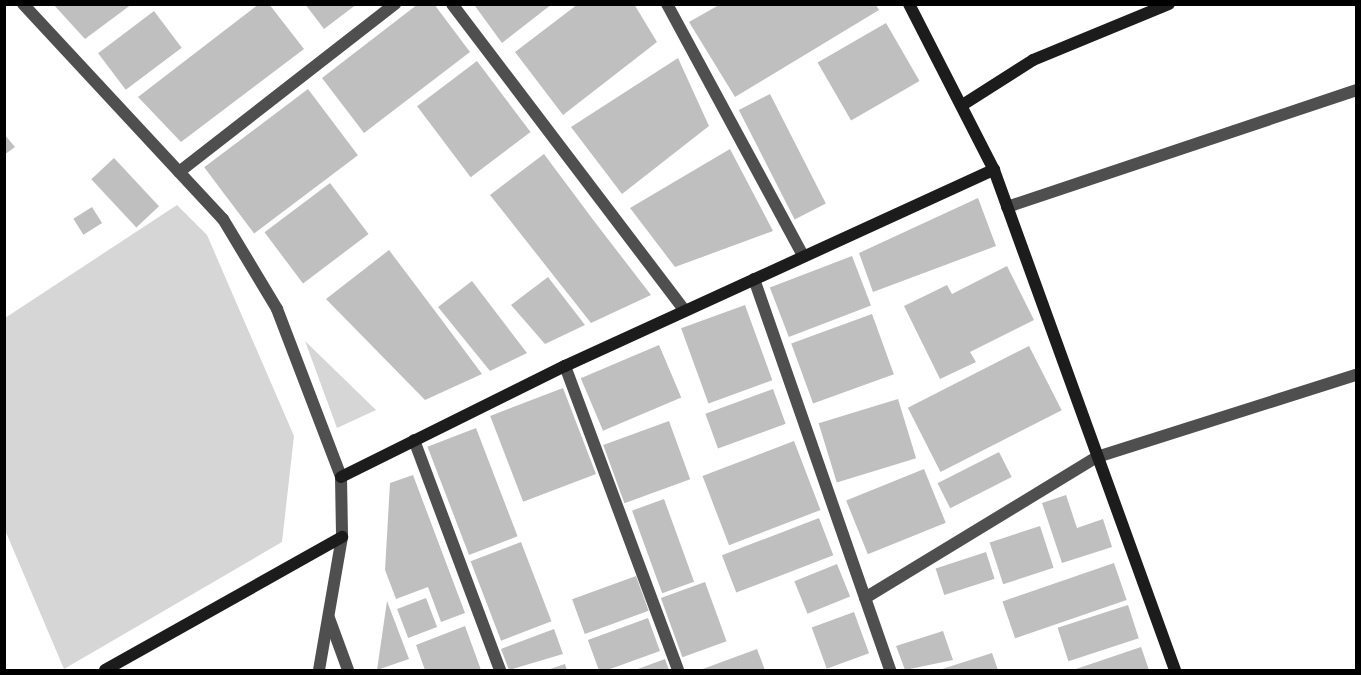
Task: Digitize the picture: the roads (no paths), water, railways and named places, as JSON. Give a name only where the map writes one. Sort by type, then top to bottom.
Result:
[{"type":"street","points":[[23,4],[223,219],[277,309],[341,477],[342,537],[319,670]]},
{"type":"street","points":[[179,172],[395,4]]},
{"type":"street","points":[[452,4],[685,311]]},
{"type":"street","points":[[667,4],[803,256]]},
{"type":"street","points":[[909,4],[964,104],[994,170],[1175,670]]},
{"type":"street","points":[[964,104],[1033,60],[1169,4]]},
{"type":"street","points":[[1007,207],[1356,90]]},
{"type":"street","points":[[341,477],[565,366],[994,170]]},
{"type":"street","points":[[754,279],[890,670]]},
{"type":"street","points":[[565,366],[678,670]]},
{"type":"street","points":[[865,598],[1097,457],[1356,375]]},
{"type":"street","points":[[414,440],[500,670]]},
{"type":"street","points":[[105,670],[342,537]]},
{"type":"street","points":[[328,616],[348,670]]}]
